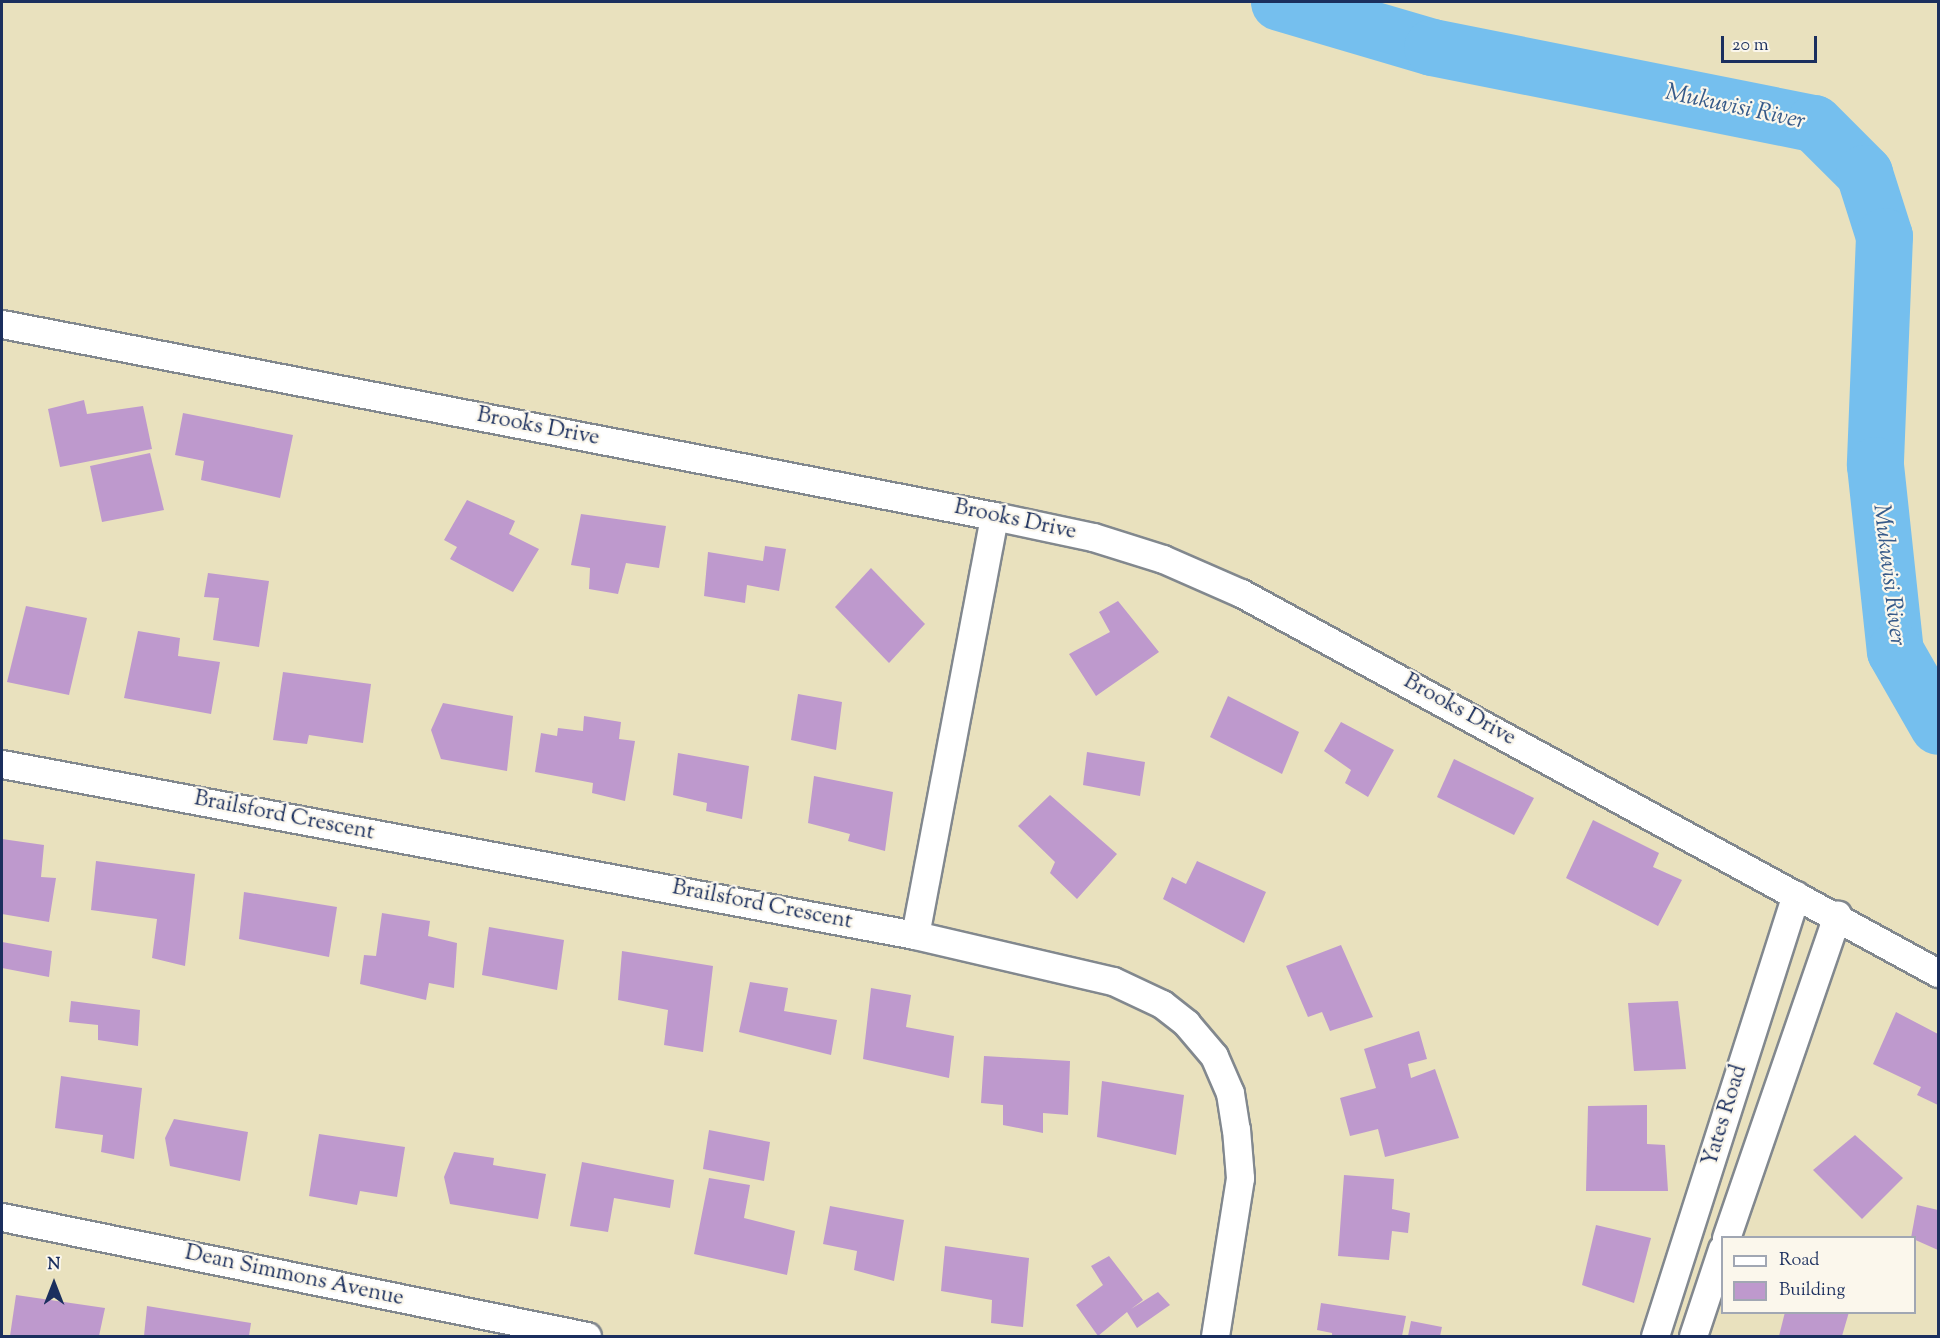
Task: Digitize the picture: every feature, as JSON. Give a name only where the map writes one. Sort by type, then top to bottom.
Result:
[{"type":"street","name":"Brooks Drive","points":[[2,324],[994,516],[1133,549],[1241,593],[1796,895],[1837,915],[1938,973]]},
{"type":"street","points":[[915,935],[994,516]]},
{"type":"street","name":"Brailsford Crescent","points":[[2,764],[915,935],[1113,981],[1162,1004],[1186,1023],[1214,1056],[1230,1093],[1240,1178],[1215,1336]]},
{"type":"street","name":"Yates Road","points":[[1655,1336],[1796,895]]},
{"type":"street","name":"Yates Road","points":[[1727,1236],[1837,915]]},
{"type":"street","name":"Dean Simmons Avenue","points":[[2,1217],[587,1336]]},
{"type":"street","points":[[1693,1336],[1721,1252]]},
{"type":"building","points":[[84,400],[87,414],[143,406],[152,449],[60,467],[48,409]]},
{"type":"building","points":[[183,413],[293,435],[280,498],[201,480],[204,461],[175,455]]},
{"type":"building","points":[[150,453],[164,510],[102,522],[90,466]]},
{"type":"building","points":[[467,500],[515,521],[509,534],[539,549],[513,592],[450,559],[457,547],[444,540]]},
{"type":"building","points":[[581,514],[666,526],[659,568],[626,563],[618,594],[589,589],[590,568],[571,565]]},
{"type":"building","points":[[765,546],[786,549],[779,591],[747,585],[745,603],[704,596],[708,552],[763,561]]},
{"type":"building","points":[[871,568],[925,624],[889,663],[835,607]]},
{"type":"building","points":[[208,573],[269,581],[259,647],[213,640],[219,598],[204,597]]},
{"type":"building","points":[[1118,601],[1159,652],[1096,696],[1069,654],[1110,632],[1099,612]]},
{"type":"building","points":[[26,606],[87,618],[69,695],[7,682]]},
{"type":"building","points":[[138,631],[180,638],[178,656],[220,662],[211,714],[124,698]]},
{"type":"building","points":[[283,672],[371,684],[363,743],[309,735],[307,744],[273,740]]},
{"type":"building","points":[[798,694],[842,702],[836,750],[791,740]]},
{"type":"building","points":[[1228,696],[1299,732],[1282,774],[1210,737]]},
{"type":"building","points":[[443,703],[513,716],[507,771],[441,759],[431,730]]},
{"type":"building","points":[[584,716],[621,722],[619,739],[635,741],[625,801],[592,793],[593,783],[535,772],[541,733],[557,736],[558,728],[583,731]]},
{"type":"building","points":[[1341,722],[1394,750],[1368,797],[1345,783],[1351,770],[1324,751]]},
{"type":"building","points":[[1087,752],[1145,762],[1140,796],[1083,785]]},
{"type":"building","points":[[678,753],[749,766],[742,819],[706,811],[707,803],[673,795]]},
{"type":"building","points":[[1454,759],[1534,798],[1514,835],[1437,797]]},
{"type":"building","points":[[814,776],[893,792],[885,851],[848,841],[850,834],[808,823]]},
{"type":"building","points":[[1050,795],[1117,854],[1077,899],[1050,873],[1055,862],[1018,826]]},
{"type":"building","points":[[1593,820],[1659,853],[1653,867],[1682,880],[1658,926],[1566,878]]},
{"type":"building","points":[[2,839],[44,845],[41,877],[56,878],[49,922],[2,914]]},
{"type":"building","points":[[96,861],[195,874],[185,966],[152,958],[157,919],[91,910]]},
{"type":"building","points":[[1197,861],[1266,892],[1244,943],[1163,899],[1172,877],[1186,884]]},
{"type":"building","points":[[244,892],[337,907],[329,957],[239,939]]},
{"type":"building","points":[[382,913],[430,921],[428,936],[457,943],[454,988],[429,983],[426,1000],[360,984],[364,955],[376,956]]},
{"type":"building","points":[[489,927],[564,940],[557,990],[482,975]]},
{"type":"building","points":[[2,942],[52,951],[49,977],[2,968]]},
{"type":"building","points":[[1341,945],[1373,1017],[1330,1031],[1322,1012],[1308,1017],[1286,966]]},
{"type":"building","points":[[622,951],[713,966],[703,1052],[664,1045],[668,1010],[618,1000]]},
{"type":"building","points":[[750,982],[788,988],[784,1011],[837,1020],[831,1055],[739,1032]]},
{"type":"building","points":[[871,988],[911,995],[906,1027],[954,1036],[949,1078],[863,1059]]},
{"type":"building","points":[[71,1001],[140,1010],[138,1046],[98,1040],[98,1025],[69,1022]]},
{"type":"building","points":[[1678,1001],[1686,1069],[1634,1071],[1628,1003]]},
{"type":"building","points":[[1896,1012],[1938,1034],[1938,1105],[1917,1095],[1921,1087],[1873,1064]]},
{"type":"building","points":[[1419,1031],[1427,1059],[1408,1064],[1411,1078],[1435,1069],[1459,1138],[1385,1157],[1378,1129],[1350,1136],[1340,1098],[1376,1088],[1364,1049]]},
{"type":"building","points":[[984,1056],[1070,1061],[1068,1115],[1043,1113],[1043,1133],[1003,1125],[1003,1105],[981,1103]]},
{"type":"building","points":[[61,1076],[142,1088],[134,1159],[101,1152],[103,1135],[55,1128]]},
{"type":"building","points":[[1102,1081],[1184,1095],[1176,1155],[1097,1137]]},
{"type":"building","points":[[1647,1105],[1647,1144],[1665,1145],[1668,1191],[1586,1191],[1588,1106]]},
{"type":"building","points":[[174,1119],[248,1132],[240,1181],[170,1166],[165,1138]]},
{"type":"building","points":[[709,1130],[770,1142],[764,1181],[703,1169]]},
{"type":"building","points":[[319,1134],[405,1147],[397,1197],[360,1191],[357,1205],[309,1196]]},
{"type":"building","points":[[1855,1135],[1903,1178],[1862,1219],[1813,1170]]},
{"type":"building","points":[[454,1152],[494,1158],[493,1165],[546,1174],[538,1219],[450,1204],[444,1177]]},
{"type":"building","points":[[582,1162],[674,1180],[670,1208],[614,1198],[608,1232],[570,1226]]},
{"type":"building","points":[[1344,1175],[1394,1179],[1392,1209],[1410,1213],[1408,1233],[1392,1231],[1389,1260],[1338,1256]]},
{"type":"building","points":[[709,1178],[750,1185],[744,1218],[795,1231],[787,1275],[694,1254]]},
{"type":"building","points":[[1917,1205],[1938,1210],[1938,1250],[1916,1240],[1916,1236],[1911,1236]]},
{"type":"building","points":[[830,1206],[904,1220],[894,1281],[854,1270],[857,1251],[823,1244]]},
{"type":"building","points":[[1596,1225],[1651,1238],[1634,1303],[1582,1285]]},
{"type":"building","points":[[945,1246],[1029,1258],[1023,1327],[991,1323],[992,1300],[941,1291]]},
{"type":"building","points":[[1109,1256],[1143,1300],[1131,1309],[1158,1292],[1170,1305],[1137,1328],[1127,1312],[1098,1336],[1076,1305],[1103,1285],[1091,1266]]},
{"type":"building","points":[[16,1295],[105,1308],[99,1336],[10,1336]]},
{"type":"building","points":[[1321,1303],[1406,1316],[1402,1336],[1332,1336],[1332,1333],[1317,1330]]},
{"type":"building","points":[[147,1306],[251,1323],[249,1336],[144,1336]]},
{"type":"building","points":[[1784,1314],[1848,1314],[1842,1336],[1779,1336]]},
{"type":"building","points":[[1411,1321],[1442,1327],[1440,1336],[1408,1336]]},
{"type":"waterway","name":"Mukuvisi River","points":[[1279,2],[1432,47],[1814,123],[1864,173],[1884,236],[1875,465],[1895,651],[1938,726]]}]
